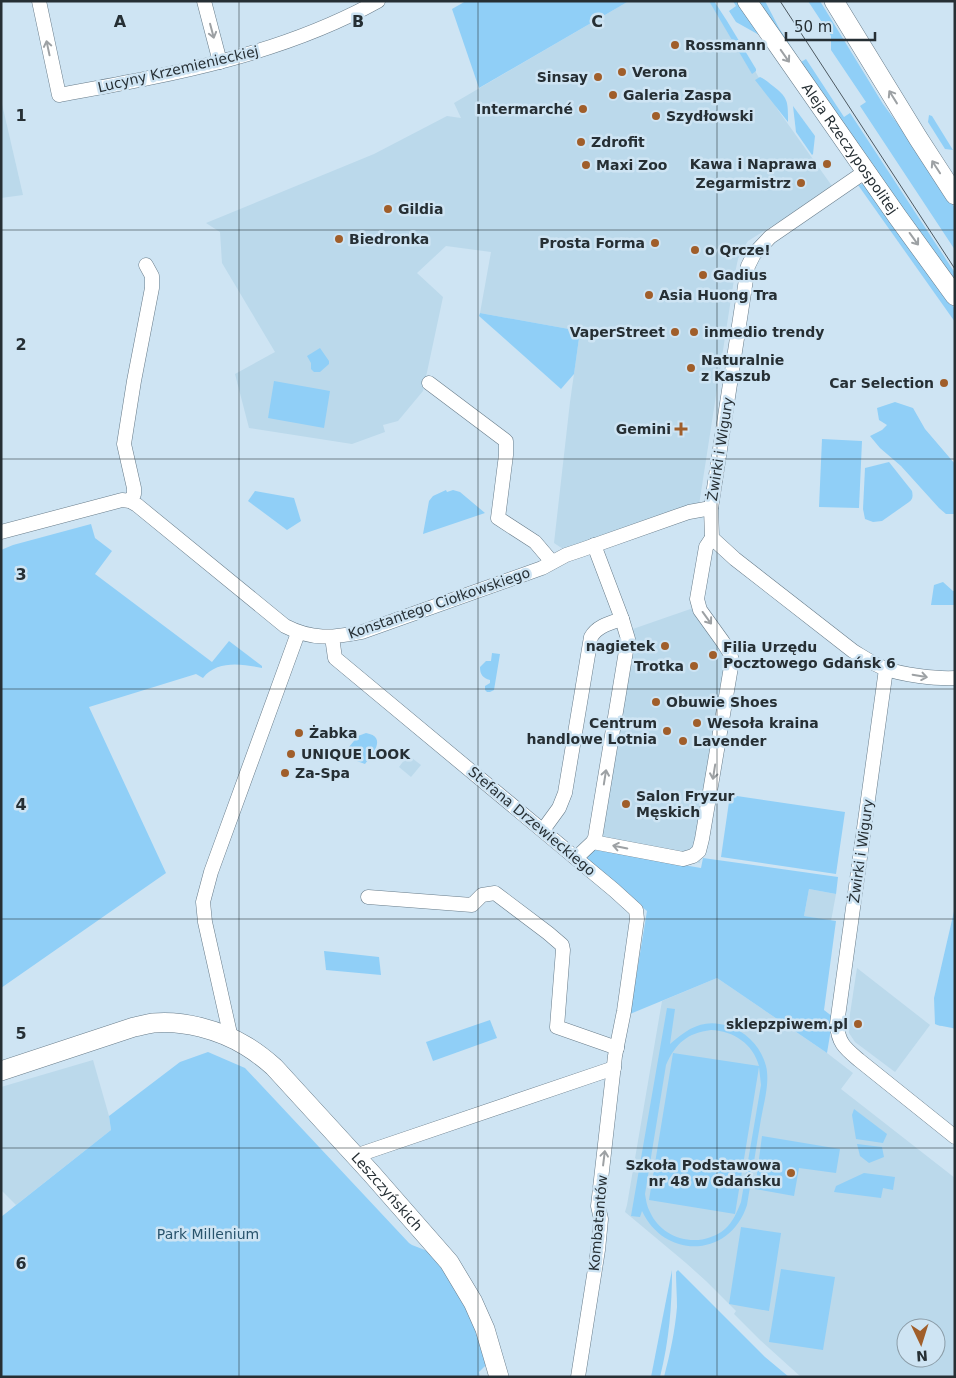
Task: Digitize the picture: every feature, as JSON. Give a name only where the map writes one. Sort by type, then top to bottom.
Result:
[{"type":"street","name":"Lucyny Krzemienieckiej","points":[[38,1],[59,95],[174,73],[247,55],[292,40],[375,2]]},
{"type":"street","points":[[204,1],[220,62]]},
{"type":"street","name":"Aleja Rzeczypospolitej","points":[[747,1],[955,296]]},
{"type":"street","points":[[834,1],[955,195]]},
{"type":"street","name":"Żwirki i Wigury","points":[[712,538],[711,508],[748,266],[754,254],[770,237],[866,171]]},
{"type":"street","points":[[1,532],[122,500],[130,502],[134,494],[134,488],[124,444],[152,288],[152,276],[146,265]]},
{"type":"street","name":"Konstantego Ciołkowskiego","points":[[429,383],[506,441],[498,518],[535,542],[552,562]]},
{"type":"street","name":"Konstantego Ciołkowskiego","points":[[130,502],[137,505],[285,626],[298,633],[332,637],[362,632],[542,568],[566,555],[594,545],[689,512],[711,508]]},
{"type":"street","points":[[593,842],[683,859],[699,852],[732,661],[730,653],[700,610],[697,599],[706,547],[712,538],[735,559],[853,651],[886,669],[934,678],[955,678]]},
{"type":"street","points":[[576,858],[595,838],[628,639],[594,545]]},
{"type":"street","points":[[543,830],[559,808],[565,793],[591,638],[598,628],[622,619]]},
{"type":"street","points":[[231,1038],[208,937],[203,902],[211,872],[298,633]]},
{"type":"street","name":"Stefana Drzewieckiego","points":[[332,637],[335,658],[543,830],[636,910],[637,919],[614,1068]]},
{"type":"street","name":"Żwirki i Wigury","points":[[886,669],[851,917],[837,1032],[844,1047],[955,1137]]},
{"type":"street","points":[[368,898],[472,905],[482,895],[495,893],[548,933],[562,946],[557,1027],[617,1048]]},
{"type":"street","name":"Leszczyńskich","points":[[1,1071],[134,1027],[153,1023],[186,1025],[209,1031],[231,1038],[260,1055],[274,1067],[355,1156],[458,1275],[473,1302],[484,1329],[499,1377]]},
{"type":"street","points":[[355,1156],[614,1068]]},
{"type":"street","name":"Kombatantów","points":[[578,1377],[598,1250],[601,1219],[598,1206],[614,1068]]},
{"type":"shaded area","points":[[629,1],[714,1],[778,110],[832,186],[748,241],[738,259],[699,505],[566,551],[554,543],[580,331],[480,313],[491,252],[446,246],[417,273],[443,297],[423,391],[398,421],[383,425],[385,432],[352,444],[249,428],[235,374],[275,352],[222,263],[220,232],[206,223],[374,154],[447,116],[461,118],[454,103]]},
{"type":"shaded area","points":[[1,104],[23,195],[1,198]]},
{"type":"shaded area","points":[[702,605],[732,661],[700,863],[594,844],[627,631]]},
{"type":"shaded area","points":[[408,755],[421,765],[411,777],[399,767]]},
{"type":"shaded area","points":[[809,889],[836,894],[831,921],[804,916]]},
{"type":"shaded area","points":[[857,968],[930,1025],[895,1072],[855,1042],[849,1033],[848,1027]]},
{"type":"shaded area","name":"Szkoła Podstawowa nr 48 w Gdańsku","points":[[717,978],[827,1053],[853,1073],[841,1089],[955,1178],[955,1377],[801,1377],[734,1314],[736,1311],[706,1281],[625,1212],[662,1001]]},
{"type":"shaded area","points":[[93,1060],[109,1116],[111,1130],[16,1205],[1,1190],[1,1087]]},
{"type":"green space","points":[[466,1],[629,1],[479,88],[452,9]]},
{"type":"green space","points":[[709,1],[714,1],[756,69],[752,74]]},
{"type":"green space","points":[[733,1],[738,1],[761,36],[736,22],[729,11],[736,6]]},
{"type":"green space","points":[[754,1],[765,1],[779,28],[801,62],[806,59],[844,117],[850,113],[955,273],[955,284]]},
{"type":"green space","points":[[808,1],[820,1],[883,104],[914,146],[955,208],[955,250],[860,106],[866,102],[831,50],[831,36]]},
{"type":"green space","points":[[760,77],[778,90],[785,98],[788,122],[755,80]]},
{"type":"green space","points":[[793,106],[815,136],[812,155],[796,132]]},
{"type":"green space","points":[[929,115],[932,116],[953,150],[945,149],[928,122]]},
{"type":"green space","points":[[863,184],[874,195],[955,309],[955,322],[858,185]]},
{"type":"green space","points":[[480,313],[580,331],[574,374],[561,389],[479,316]]},
{"type":"green space","points":[[320,348],[329,364],[320,372],[314,372],[311,369],[311,363],[307,356]]},
{"type":"green space","points":[[274,381],[330,391],[324,428],[268,418]]},
{"type":"green space","points":[[895,402],[913,408],[925,429],[955,464],[954,514],[946,514],[939,508],[901,466],[880,448],[870,436],[887,425],[879,420],[877,408]]},
{"type":"green space","points":[[822,439],[862,441],[859,508],[819,507]]},
{"type":"green space","points":[[889,462],[912,491],[912,497],[909,502],[882,521],[873,522],[865,519],[863,509],[865,468]]},
{"type":"green space","points":[[446,490],[447,492],[453,490],[460,492],[485,513],[423,534],[429,501],[433,496]]},
{"type":"green space","points":[[255,491],[294,498],[301,521],[287,530],[248,501]]},
{"type":"green space","points":[[91,524],[95,538],[112,551],[95,574],[212,662],[229,641],[262,666],[262,668],[246,665],[223,666],[215,668],[203,678],[196,674],[89,707],[166,873],[1,988],[1,550]]},
{"type":"green space","points":[[943,582],[955,591],[955,605],[931,605],[934,585]]},
{"type":"green space","points":[[492,653],[500,654],[494,690],[487,692],[485,686],[490,683],[490,680],[482,676],[480,667],[486,661],[491,661]]},
{"type":"green space","points":[[366,733],[373,735],[377,742],[374,751],[365,764],[343,756],[342,752],[344,749],[349,747],[358,736]]},
{"type":"green space","points":[[730,795],[845,812],[836,874],[721,857]]},
{"type":"green space","points":[[593,850],[701,868],[703,858],[838,877],[836,894],[809,889],[804,916],[836,921],[824,1010],[833,1017],[827,1053],[717,978],[630,1014],[647,911],[588,863],[587,856]]},
{"type":"green space","points":[[955,907],[955,1029],[935,1024],[934,998]]},
{"type":"green space","points":[[324,951],[379,957],[381,975],[326,970]]},
{"type":"green space","points":[[667,1008],[675,1009],[670,1044],[683,1033],[704,1024],[719,1024],[741,1032],[752,1041],[761,1053],[766,1066],[767,1079],[747,1205],[739,1222],[727,1235],[712,1243],[697,1246],[681,1245],[666,1238],[652,1227],[642,1211],[640,1217],[631,1216]],"holes":[[[703,1031],[719,1031],[735,1036],[747,1045],[759,1066],[673,1053],[649,1200],[735,1214],[759,1067],[761,1085],[741,1202],[736,1213],[725,1229],[705,1239],[683,1239],[664,1230],[656,1222],[648,1208],[645,1194],[666,1065],[674,1051],[678,1045],[683,1040]]]},
{"type":"green space","points":[[490,1020],[497,1038],[433,1061],[426,1042]]},
{"type":"green space","name":"Park Millenium","points":[[208,1052],[245,1068],[409,1243],[430,1252],[441,1264],[464,1302],[477,1335],[486,1365],[479,1372],[480,1377],[1,1377],[1,1217],[111,1130],[109,1116],[180,1062]]},
{"type":"green space","points":[[854,1109],[887,1134],[883,1143],[856,1139],[852,1115]]},
{"type":"green space","points":[[762,1136],[840,1149],[836,1173],[799,1168],[794,1196],[755,1189]]},
{"type":"green space","points":[[857,1144],[882,1147],[884,1157],[869,1163],[860,1156]]},
{"type":"green space","points":[[864,1173],[895,1177],[893,1190],[883,1188],[881,1198],[834,1192],[836,1186]]},
{"type":"green space","points":[[741,1227],[781,1233],[769,1311],[729,1304]]},
{"type":"green space","points":[[781,1269],[835,1277],[823,1350],[769,1342]]},
{"type":"green space","points":[[672,1270],[666,1350],[660,1377],[651,1377]]},
{"type":"green space","points":[[678,1270],[765,1357],[789,1377],[664,1377],[675,1325],[677,1307],[676,1272]]},
{"type":"tram line","points":[[780,1],[955,269]]},
{"type":"place","name":"Rossmann","points":[[675,45]]},
{"type":"place","name":"Verona","points":[[622,72]]},
{"type":"place","name":"Sinsay","points":[[598,77]]},
{"type":"place","name":"Galeria Zaspa","points":[[613,95]]},
{"type":"place","name":"Intermarché","points":[[583,109]]},
{"type":"place","name":"Szydłowski","points":[[656,116]]},
{"type":"place","name":"Zdrofit","points":[[581,142]]},
{"type":"place","name":"Kawa i Naprawa","points":[[827,164]]},
{"type":"place","name":"Maxi Zoo","points":[[586,165]]},
{"type":"place","name":"Zegarmistrz","points":[[801,183]]},
{"type":"place","name":"Gildia","points":[[388,209]]},
{"type":"place","name":"Biedronka","points":[[339,239]]},
{"type":"place","name":"Prosta Forma","points":[[655,243]]},
{"type":"place","name":"o Qrcze!","points":[[695,250]]},
{"type":"place","name":"Gadius","points":[[703,275]]},
{"type":"place","name":"Asia Huong Tra","points":[[649,295]]},
{"type":"place","name":"VaperStreet","points":[[675,332]]},
{"type":"place","name":"inmedio trendy","points":[[694,332]]},
{"type":"place","name":"Naturalnie z Kaszub","points":[[691,368]]},
{"type":"place","name":"Car Selection","points":[[944,383]]},
{"type":"place","name":"Gemini","points":[[681,429]]},
{"type":"place","name":"nagietek","points":[[665,646]]},
{"type":"place","name":"Filia Urzędu Pocztowego Gdańsk 6","points":[[713,655]]},
{"type":"place","name":"Trotka","points":[[694,666]]},
{"type":"place","name":"Obuwie Shoes","points":[[656,702]]},
{"type":"place","name":"Wesoła kraina","points":[[697,723]]},
{"type":"place","name":"Centrum handlowe Lotnia","points":[[667,731]]},
{"type":"place","name":"Żabka","points":[[299,733]]},
{"type":"place","name":"Lavender","points":[[683,741]]},
{"type":"place","name":"UNIQUE LOOK","points":[[291,754]]},
{"type":"place","name":"Za-Spa","points":[[285,773]]},
{"type":"place","name":"Salon Fryzur Męskich","points":[[626,804]]},
{"type":"place","name":"sklepzpiwem.pl","points":[[858,1024]]},
{"type":"place","name":"Szkoła Podstawowa nr 48 w Gdańsku","points":[[791,1173]]}]
